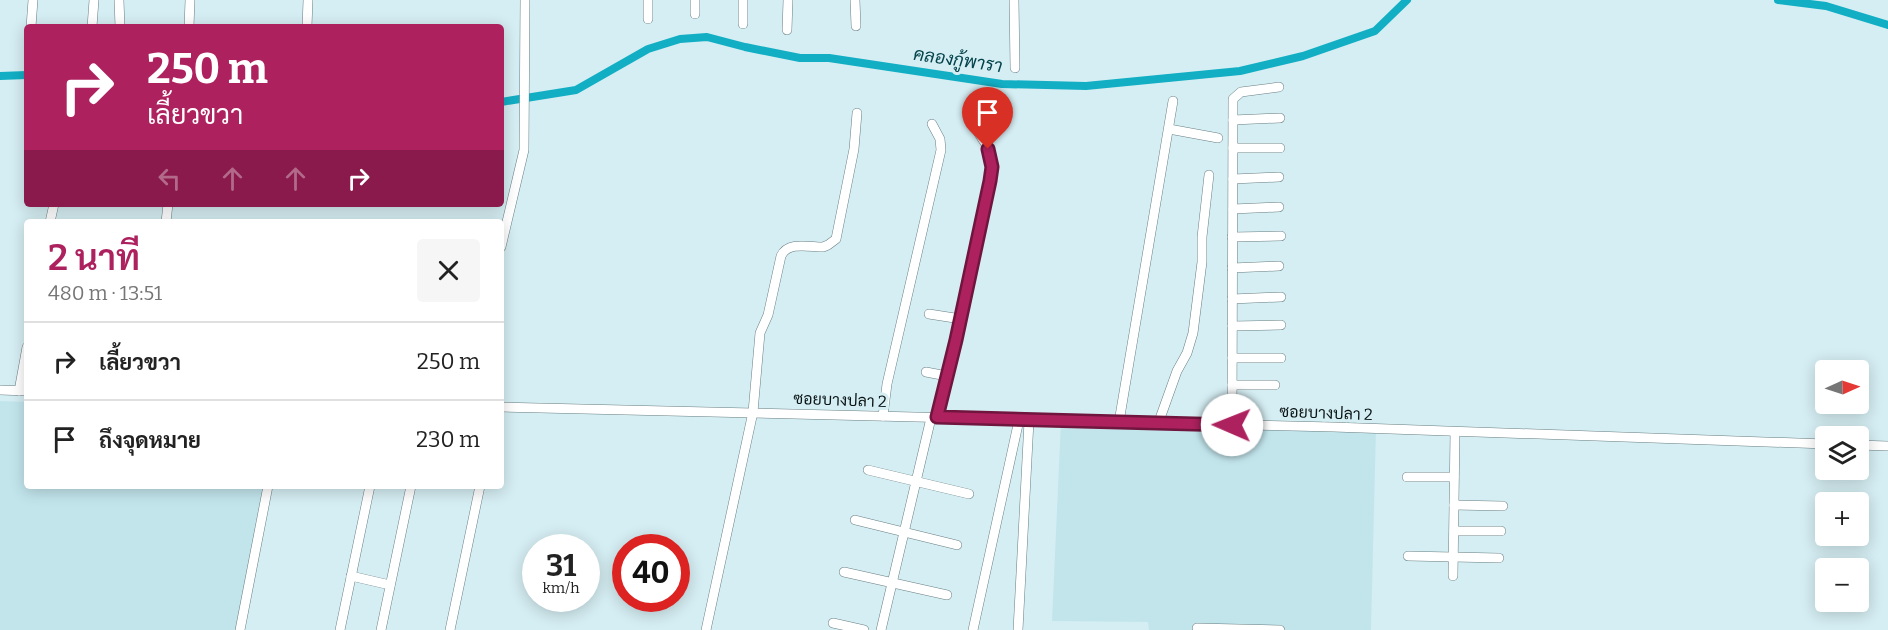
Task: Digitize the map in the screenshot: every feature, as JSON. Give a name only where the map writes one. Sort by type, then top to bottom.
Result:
[{"type":"street","points":[[31,24],[33,0]]},
{"type":"street","points":[[92,24],[94,0]]},
{"type":"street","points":[[119,0],[120,24]]},
{"type":"street","points":[[189,24],[190,0]]},
{"type":"street","points":[[307,24],[308,0]]},
{"type":"street","points":[[504,234],[524,150],[525,0]]},
{"type":"street","points":[[648,0],[648,19]]},
{"type":"street","points":[[695,0],[695,14]]},
{"type":"street","points":[[743,0],[743,24]]},
{"type":"street","points":[[787,30],[788,0]]},
{"type":"street","points":[[855,0],[856,26]]},
{"type":"street","points":[[1014,0],[1016,68]]},
{"type":"street","points":[[1232,425],[1233,99],[1236,94],[1246,90],[1279,87]]},
{"type":"street","points":[[1119,422],[1173,101]]},
{"type":"street","points":[[706,630],[753,412],[760,333],[768,315],[781,256],[789,247],[823,246],[836,239],[854,149],[857,113]]},
{"type":"street","points":[[1233,120],[1280,118]]},
{"type":"street","points":[[883,416],[887,381],[941,150],[940,139],[932,124]]},
{"type":"street","points":[[1169,129],[1218,138]]},
{"type":"street","points":[[881,630],[916,482],[961,319],[992,167],[988,149],[978,132]]},
{"type":"street","points":[[1233,148],[1280,148]]},
{"type":"street","points":[[1158,424],[1193,333],[1202,262],[1202,237],[1209,174]]},
{"type":"street","points":[[1233,179],[1278,177]]},
{"type":"street","points":[[1233,209],[1279,207]]},
{"type":"street","points":[[1232,237],[1281,236]]},
{"type":"street","points":[[1232,268],[1279,266]]},
{"type":"street","points":[[1232,299],[1281,297]]},
{"type":"street","points":[[929,314],[961,319]]},
{"type":"street","points":[[1232,327],[1281,325]]},
{"type":"street","points":[[1232,358],[1281,357]]},
{"type":"street","points":[[926,372],[947,376]]},
{"type":"street","points":[[1232,385],[1275,386]]},
{"type":"street","points":[[0,390],[23,391]]},
{"type":"street","name":"ซอยบางปลา 2","points":[[504,407],[1232,425],[1815,444]]},
{"type":"street","points":[[973,630],[1013,447],[1024,420]]},
{"type":"street","points":[[1018,630],[1028,448],[1024,420]]},
{"type":"street","points":[[1453,576],[1455,432]]},
{"type":"street","points":[[1869,446],[1888,446]]},
{"type":"street","points":[[1013,447],[1028,448]]},
{"type":"street","points":[[868,470],[969,494]]},
{"type":"street","points":[[1407,477],[1454,477]]},
{"type":"street","points":[[240,630],[267,489]]},
{"type":"street","points":[[340,630],[369,489]]},
{"type":"street","points":[[381,630],[410,489]]},
{"type":"street","points":[[450,630],[479,489]]},
{"type":"street","points":[[1454,505],[1503,506]]},
{"type":"street","points":[[855,520],[957,545]]},
{"type":"street","points":[[1454,531],[1501,531]]},
{"type":"street","points":[[1408,556],[1498,558]]},
{"type":"street","points":[[844,572],[946,595]]},
{"type":"street","points":[[351,576],[390,585]]},
{"type":"street","points":[[833,623],[864,630]]},
{"type":"street","points":[[1197,628],[1280,630]]},
{"type":"shaded area","points":[[0,401],[24,402],[24,489],[270,489],[241,630],[0,630]]},
{"type":"shaded area","points":[[1061,421],[1376,429],[1371,630],[1149,630],[1148,622],[1052,621]]},
{"type":"waterway","name":"คลองกู้พารา","points":[[504,102],[576,90],[648,49],[680,39],[707,37],[800,58],[829,58],[1002,84],[1086,86],[1240,71],[1303,56],[1375,31],[1407,0]]},
{"type":"waterway","name":"คลองกู้พารา","points":[[1778,0],[1826,6],[1888,25]]},
{"type":"waterway","name":"คลองกู้พารา","points":[[0,76],[24,75]]},
{"type":"route","points":[[988,149],[992,167],[990,181],[937,417],[1232,425]]}]
